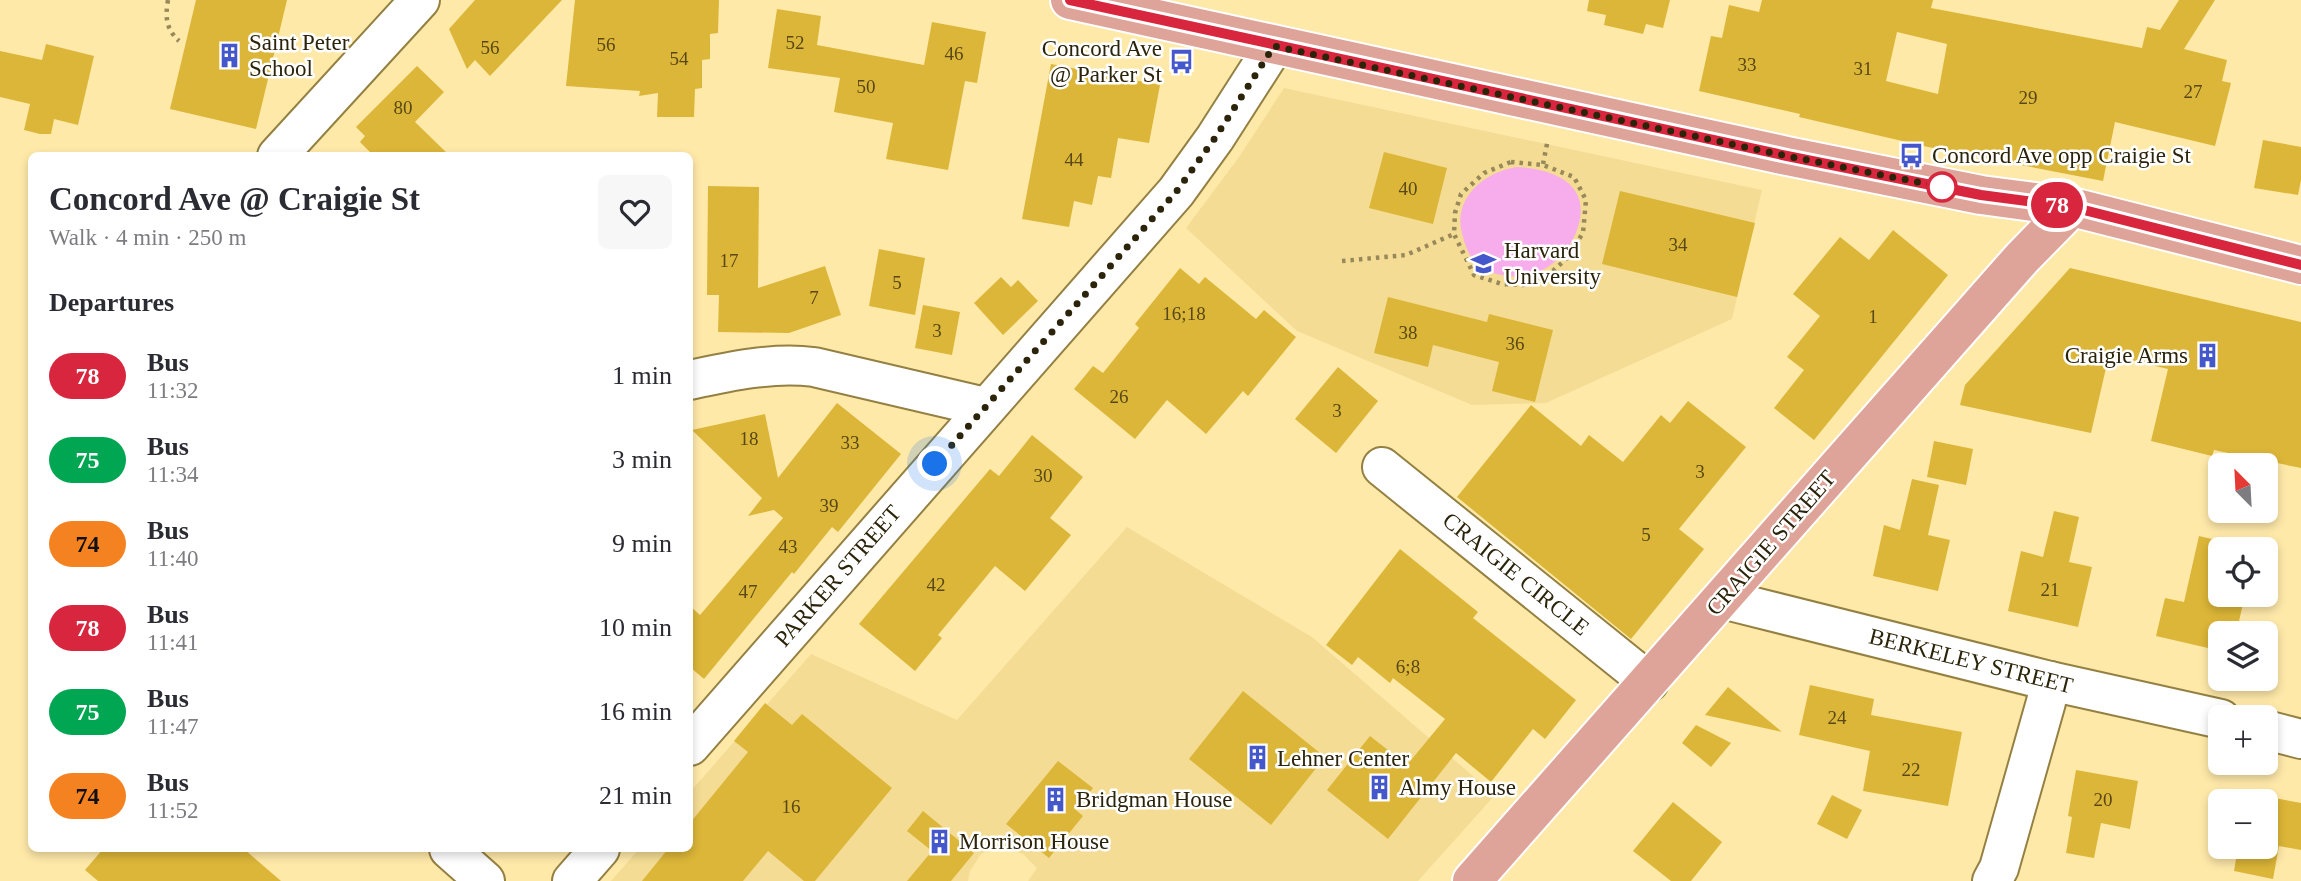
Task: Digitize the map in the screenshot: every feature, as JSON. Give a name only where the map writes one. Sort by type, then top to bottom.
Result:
[{"type":"main road","points":[[1070,0],[1168,10],[1274,46],[1787,156],[1981,195],[2072,207],[2301,265]]},
{"type":"main road","name":"CRAIGIE STREET","points":[[1472,881],[2022,258],[2072,207]]},
{"type":"street","points":[[281,152],[420,0]]},
{"type":"street","name":"PARKER STREET","points":[[693,743],[1176,192],[1215,138],[1274,46]]},
{"type":"street","points":[[693,379],[743,369],[790,364],[814,367],[985,407]]},
{"type":"street","name":"CRAIGIE CIRCLE","points":[[1382,467],[1649,682]]},
{"type":"street","name":"BERKELEY STREET","points":[[1722,599],[2050,681],[2208,716]]},
{"type":"street","points":[[1992,881],[1999,868],[2050,681]]},
{"type":"street","points":[[2278,733],[2301,739]]},
{"type":"street","points":[[452,852],[485,881]]},
{"type":"street","points":[[572,881],[597,852]]},
{"type":"path","points":[[168,0],[168,28],[179,41]]},
{"type":"path","points":[[1543,165],[1548,138]]},
{"type":"path","points":[[1511,162],[1543,165],[1574,177],[1586,200],[1583,233],[1566,259],[1554,270],[1523,285],[1502,284],[1474,275],[1454,234],[1455,213],[1461,194],[1484,173],[1511,162]]},
{"type":"path","points":[[1342,261],[1406,255],[1454,234]]},
{"type":"shaded area","name":"Harvard University","points":[[1284,88],[1762,190],[1732,319],[1546,403],[1472,405],[1297,331],[1186,228],[1239,157]]},
{"type":"shaded area","points":[[1516,167],[1531,168],[1558,176],[1568,183],[1576,192],[1580,204],[1580,218],[1569,246],[1553,263],[1532,274],[1509,276],[1487,271],[1475,262],[1465,245],[1460,224],[1461,211],[1472,190],[1492,175]]},
{"type":"shaded area","points":[[1127,527],[1312,637],[1495,795],[1418,881],[1028,881],[1037,868],[1023,854],[999,846],[981,854],[970,871],[968,881],[611,881],[636,852],[693,852],[693,789],[811,654],[957,720]]},
{"type":"building","name":"Saint Peter School","points":[[196,0],[287,0],[256,129],[170,109]]},
{"type":"building","points":[[475,0],[562,0],[490,76],[475,60],[467,69],[449,29]]},
{"type":"building","points":[[575,0],[719,0],[718,33],[710,34],[710,59],[702,60],[702,88],[695,89],[694,117],[657,117],[658,93],[639,96],[640,91],[566,86]]},
{"type":"building","points":[[1589,0],[1670,0],[1663,28],[1646,24],[1643,34],[1604,25],[1606,15],[1587,11]]},
{"type":"building","points":[[1762,0],[1933,0],[1931,8],[2142,48],[2147,27],[2160,30],[2179,0],[2215,0],[2184,49],[2227,60],[2222,81],[2231,83],[2215,146],[2115,122],[2103,181],[1928,147],[1699,91],[1711,36],[1722,38],[1729,5],[1759,12]],"holes":[[[1897,32],[1947,44],[1938,94],[1886,81]]]},
{"type":"building","points":[[777,9],[821,16],[817,45],[924,65],[932,22],[986,32],[977,83],[965,81],[948,170],[886,159],[893,123],[834,112],[840,78],[768,68]]},
{"type":"building","points":[[46,44],[94,56],[78,125],[54,119],[51,134],[40,134],[24,130],[30,104],[0,97],[0,51],[42,60]]},
{"type":"building","points":[[1051,64],[1160,85],[1149,143],[1118,138],[1111,178],[1098,176],[1092,205],[1074,201],[1069,227],[1022,219]]},
{"type":"building","points":[[417,66],[444,92],[415,122],[446,152],[370,152],[360,142],[365,136],[356,127]]},
{"type":"building","points":[[2263,140],[2301,147],[2298,195],[2254,188]]},
{"type":"building","points":[[1384,152],[1447,168],[1433,224],[1369,208]]},
{"type":"building","points":[[708,186],[759,187],[758,288],[825,266],[841,315],[789,333],[718,332],[719,295],[707,295]]},
{"type":"building","points":[[1620,191],[1755,223],[1737,297],[1602,264]]},
{"type":"building","points":[[1893,230],[1948,275],[1814,440],[1774,408],[1804,370],[1787,357],[1820,316],[1793,294],[1840,237],[1869,260]]},
{"type":"building","points":[[879,249],[925,258],[915,315],[869,306]]},
{"type":"building","points":[[1180,268],[1199,284],[1205,277],[1256,319],[1264,310],[1296,337],[1248,396],[1243,391],[1206,434],[1167,400],[1135,439],[1074,389],[1093,366],[1103,373],[1139,328],[1135,324]]},
{"type":"building","name":"Craigie Arms","points":[[2070,268],[2301,322],[2301,468],[2278,463],[2278,453],[2228,453],[2214,450],[2208,455],[2151,441],[2168,369],[2109,355],[2091,433],[1960,405],[1965,385]]},
{"type":"building","points":[[1001,277],[1011,287],[1018,280],[1038,301],[1003,335],[974,303]]},
{"type":"building","points":[[1388,297],[1487,322],[1489,314],[1553,330],[1535,402],[1492,391],[1499,362],[1433,345],[1428,367],[1374,353]]},
{"type":"building","points":[[923,305],[960,312],[952,355],[915,348]]},
{"type":"building","points":[[1338,367],[1378,401],[1336,453],[1295,419]]},
{"type":"building","points":[[1688,401],[1746,447],[1679,529],[1704,549],[1631,639],[1457,497],[1531,405],[1581,446],[1589,435],[1623,462],[1661,415],[1670,423]]},
{"type":"building","points":[[837,403],[901,454],[838,532],[832,527],[794,574],[792,572],[704,679],[693,670],[693,609],[700,615],[783,518],[774,510],[748,516],[762,498],[693,430],[765,414],[778,478]]},
{"type":"building","points":[[1032,435],[1083,477],[1050,518],[1071,535],[1025,591],[995,566],[938,635],[942,638],[915,671],[859,624],[990,469],[999,476]]},
{"type":"building","points":[[1934,441],[1973,449],[1966,485],[1927,477]]},
{"type":"building","points":[[1912,479],[1939,485],[1928,535],[1950,540],[1938,591],[1873,576],[1884,525],[1900,530]]},
{"type":"building","points":[[2054,511],[2079,517],[2069,562],[2092,567],[2078,627],[2008,611],[2021,551],[2043,557]]},
{"type":"building","points":[[2199,536],[2208,538],[2208,607],[2242,607],[2239,621],[2208,621],[2208,648],[2156,636],[2165,598],[2184,602]]},
{"type":"building","points":[[1400,549],[1478,612],[1473,618],[1576,700],[1545,739],[1533,729],[1491,782],[1456,753],[1388,839],[1327,790],[1370,736],[1407,765],[1445,719],[1393,678],[1390,683],[1358,657],[1352,665],[1326,645]]},
{"type":"building","points":[[1810,685],[1874,699],[1871,715],[1962,732],[1948,806],[1863,791],[1870,751],[1799,735]]},
{"type":"building","points":[[1728,687],[1782,732],[1705,715]]},
{"type":"building","name":"Lehner Center","points":[[1243,691],[1325,757],[1271,825],[1189,759]]},
{"type":"building","points":[[765,703],[792,725],[802,714],[892,788],[815,881],[804,881],[768,851],[743,881],[642,881],[666,852],[693,852],[693,819],[748,752],[734,741]]},
{"type":"building","points":[[1696,725],[1731,743],[1711,767],[1682,743]]},
{"type":"building","name":"Bridgman House","points":[[1058,761],[1093,788],[1076,810],[1083,816],[1049,858],[1006,824]]},
{"type":"building","points":[[2076,770],[2138,781],[2130,829],[2101,823],[2094,858],[2066,853],[2072,817],[2068,816]]},
{"type":"building","points":[[1832,795],[1862,810],[1847,839],[1817,824]]},
{"type":"building","points":[[2278,799],[2301,803],[2301,850],[2279,846],[2278,852]]},
{"type":"building","points":[[1673,802],[1722,842],[1691,881],[1671,881],[1633,851]]},
{"type":"building","name":"Morrison House","points":[[923,811],[974,853],[951,881],[907,881],[932,851],[907,831]]},
{"type":"building","points":[[100,852],[247,852],[281,881],[98,881],[85,870]]},
{"type":"building","points":[[2236,859],[2277,859],[2273,879],[2234,871]]},
{"type":"bus line","name":"78","points":[[1070,0],[1787,156],[1981,195],[2072,207],[2301,265]]},
{"type":"place","name":"Saint Peter School","points":[[229,55]]},
{"type":"place","name":"Concord Ave @ Parker St","points":[[1182,61]]},
{"type":"place","name":"Concord Ave opp Craigie St","points":[[1912,155]]},
{"type":"place","name":"Harvard University","points":[[1484,263]]},
{"type":"place","name":"Craigie Arms","points":[[2208,355]]},
{"type":"place","name":"Lehner Center","points":[[1257,758]]},
{"type":"place","name":"Almy House","points":[[1379,787]]},
{"type":"place","name":"Bridgman House","points":[[1056,799]]},
{"type":"place","name":"Morrison House","points":[[939,841]]},
{"type":"route","points":[[935,464],[1176,192],[1215,138],[1274,46],[1942,187]]}]
